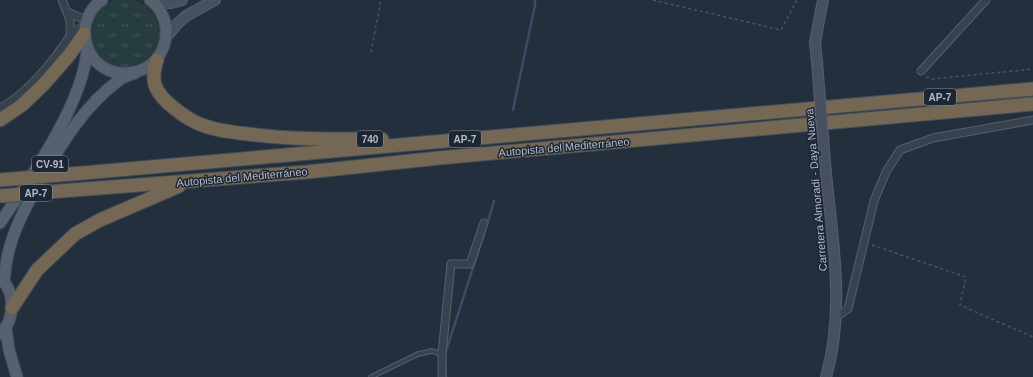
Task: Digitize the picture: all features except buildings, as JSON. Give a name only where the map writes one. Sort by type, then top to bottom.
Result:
[{"type":"highway","points":[[0,120],[22,106],[44,84],[70,54],[85,25]]},
{"type":"highway","name":"740","points":[[156,60],[153,70],[153,81],[163,99],[173,108],[195,122],[230,132],[267,137],[315,140],[385,139],[551,127],[629,125]]},
{"type":"highway","name":"Autopista del Mediterráneo","points":[[0,180],[1033,89]]},
{"type":"highway","name":"Autopista del Mediterráneo","points":[[0,196],[307,172],[1033,104]]},
{"type":"highway","points":[[12,308],[37,270],[75,234],[100,220],[190,181]]},
{"type":"main road","name":"CV-91","points":[[0,223],[39,163],[57,132],[72,103],[82,78],[87,60],[85,25],[88,0]]},
{"type":"main road","points":[[85,25],[96,4],[102,0]]},
{"type":"main road","name":"CV-91","points":[[17,377],[3,331],[12,308],[10,293],[2,279],[16,229],[25,207],[54,158],[91,106],[120,80],[147,68],[156,60],[163,49],[166,37],[166,24],[161,12],[151,1]]},
{"type":"main road","name":"CV-91","points":[[87,48],[93,58],[112,72],[123,74],[135,73]]},
{"type":"street","points":[[62,0],[70,20],[70,37]]},
{"type":"street","points":[[151,1],[171,2],[182,0]]},
{"type":"street","points":[[166,37],[186,16],[216,0]]},
{"type":"street","name":"Carretera Almoradí - Daya Nueva","points":[[823,0],[816,42],[836,290],[836,317],[833,343],[826,377]]},
{"type":"street","points":[[921,71],[986,0]]},
{"type":"street","points":[[67,12],[85,25]]},
{"type":"street","points":[[70,20],[85,25]]},
{"type":"street","points":[[0,108],[8,104],[42,74],[70,37],[85,25]]},
{"type":"street","points":[[836,317],[848,309],[874,201],[886,172],[900,150],[933,138],[1033,120]]},
{"type":"street","points":[[442,377],[442,354],[451,264],[470,264],[484,223]]},
{"type":"lane","points":[[371,377],[418,354],[432,351],[442,354]]},
{"type":"path","points":[[371,52],[381,0]]},
{"type":"path","points":[[654,0],[781,30],[797,0]]},
{"type":"path","points":[[921,71],[925,77],[932,79],[1033,69]]},
{"type":"path","points":[[864,242],[966,277],[960,305],[1033,337]]},
{"type":"green space","points":[[125,-1],[138,2],[149,9],[156,20],[159,33],[156,46],[149,57],[138,64],[125,67],[112,64],[101,57],[94,46],[91,33],[94,20],[101,9],[112,2]]},
{"type":"waterway","points":[[513,110],[535,0]]},
{"type":"waterway","points":[[487,225],[494,201]]},
{"type":"waterway","points":[[446,377],[445,354],[484,234]]}]
